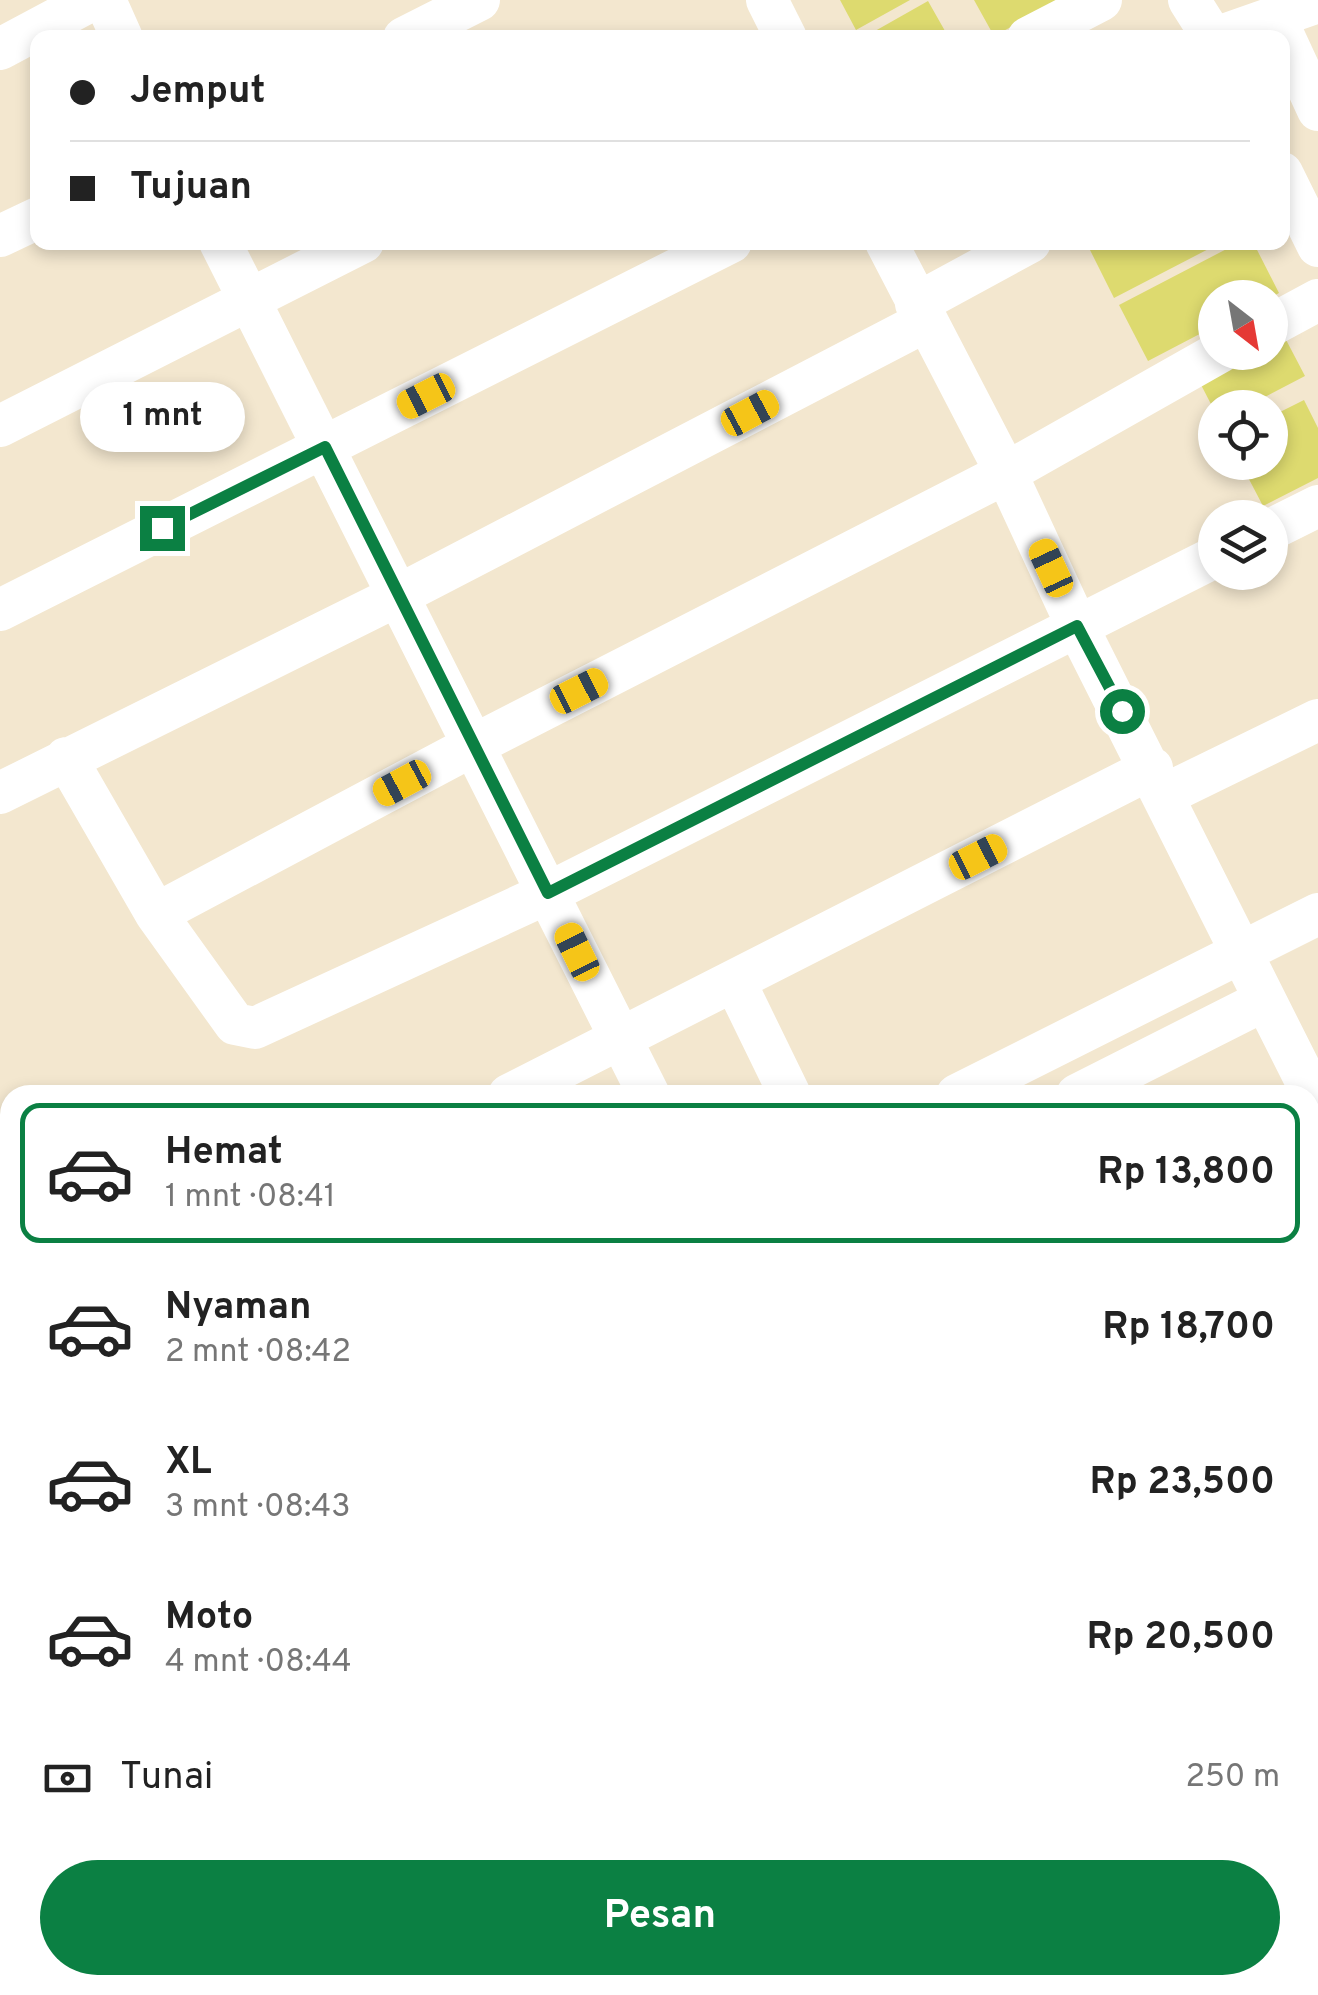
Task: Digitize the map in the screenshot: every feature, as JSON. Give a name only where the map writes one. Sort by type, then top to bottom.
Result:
[{"type":"street","points":[[36,30],[92,0]]},
{"type":"street","points":[[104,0],[118,30]]},
{"type":"street","points":[[420,30],[479,0]]},
{"type":"street","points":[[1043,30],[1100,0]]},
{"type":"street","points":[[1188,0],[1209,30]]},
{"type":"street","points":[[1237,30],[1318,2]]},
{"type":"street","points":[[1275,17],[1281,30]]},
{"type":"street","points":[[0,49],[30,33]]},
{"type":"street","points":[[1290,49],[1318,110]]},
{"type":"street","points":[[1290,189],[1318,246]]},
{"type":"street","points":[[0,236],[30,222]]},
{"type":"street","points":[[224,250],[643,1085]]},
{"type":"street","points":[[0,426],[348,250]]},
{"type":"street","points":[[0,610],[716,250]]},
{"type":"street","points":[[890,250],[1006,472],[1077,626],[1308,1085]]},
{"type":"street","points":[[0,792],[397,596],[921,313],[1018,250]]},
{"type":"street","points":[[1288,316],[1318,300]]},
{"type":"street","points":[[156,914],[472,746],[1006,472],[1198,364]]},
{"type":"street","points":[[1288,521],[1318,506]]},
{"type":"street","points":[[66,758],[156,914],[235,1024],[255,1028],[548,893],[1198,566]]},
{"type":"street","points":[[530,1085],[734,982],[1158,782],[1318,720]]},
{"type":"street","points":[[977,1085],[1318,914]]},
{"type":"street","points":[[734,982],[785,1085]]},
{"type":"street","points":[[1096,1085],[1263,1000]]},
{"type":"building","points":[[840,0],[910,0],[856,30]]},
{"type":"building","points":[[974,0],[1062,0],[1005,30],[991,30]]},
{"type":"building","points":[[928,1],[944,30],[877,30]]},
{"type":"building","points":[[1090,250],[1207,250],[1114,298]]},
{"type":"building","points":[[1225,250],[1257,250],[1272,280],[1198,280],[1198,335],[1148,361],[1119,305]]},
{"type":"building","points":[[1288,344],[1305,376],[1278,390],[1204,390],[1198,379],[1215,370],[1288,370]]},
{"type":"building","points":[[1304,400],[1318,428],[1318,478],[1275,500],[1260,500],[1249,480],[1288,480],[1288,408]]},
{"type":"route","points":[[162,528],[325,447],[548,893],[1077,626],[1122,711]]}]
